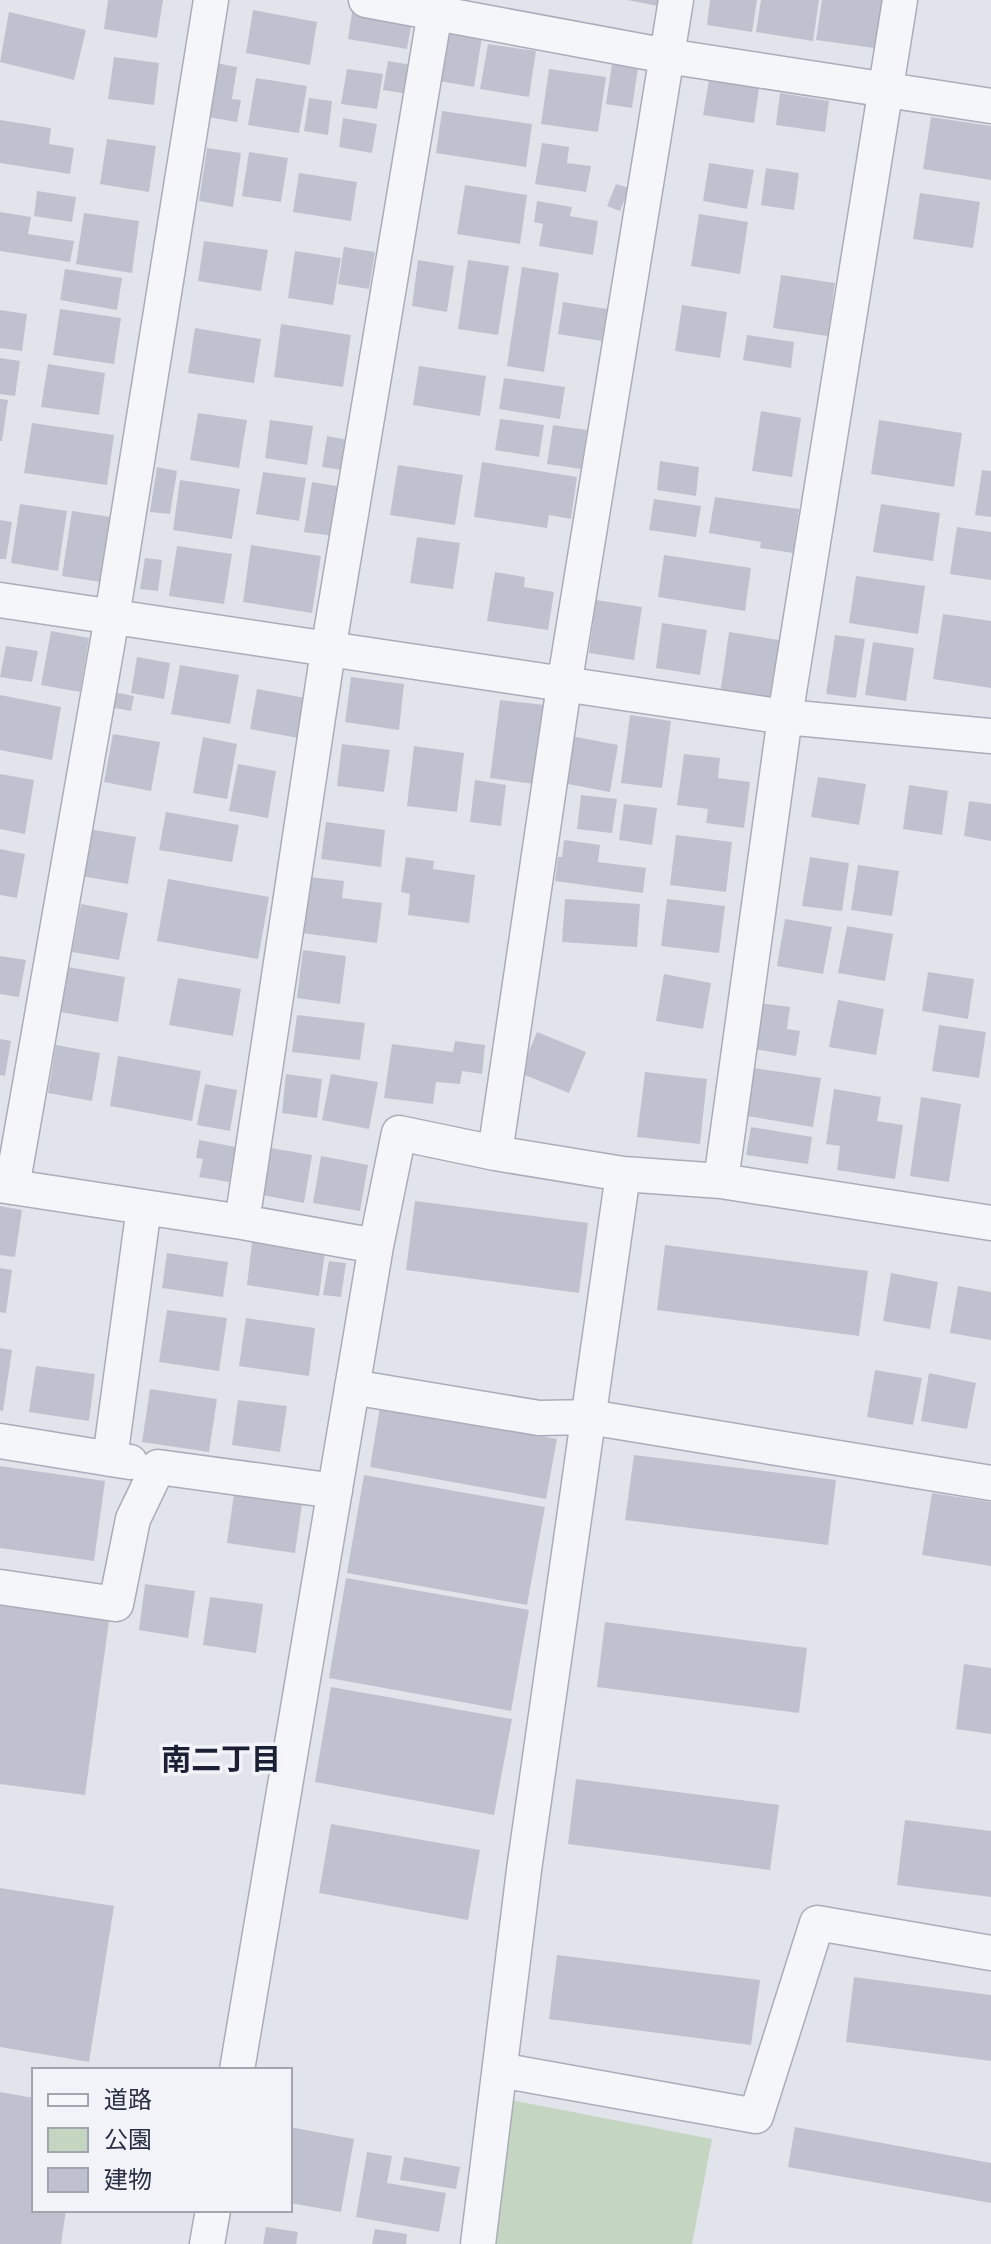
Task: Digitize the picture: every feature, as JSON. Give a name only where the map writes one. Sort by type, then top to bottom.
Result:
[{"type":"street","points":[[211,0],[112,617],[6,1186],[376,1246]]},
{"type":"street","points":[[366,0],[436,6],[667,56],[991,106]]},
{"type":"street","points":[[495,1153],[564,686],[676,0]]},
{"type":"street","points":[[721,1181],[785,717],[900,0]]},
{"type":"street","points":[[242,1222],[328,651],[436,6]]},
{"type":"street","points":[[0,600],[785,717],[991,736]]},
{"type":"street","points":[[237,2068],[376,1246],[399,1133],[623,1174],[721,1181],[991,1223]]},
{"type":"street","points":[[478,2244],[524,1870],[623,1174]]},
{"type":"street","points":[[110,1459],[144,1207]]},
{"type":"street","points":[[352,1387],[539,1418],[589,1417],[991,1483]]},
{"type":"street","points":[[0,1441],[335,1491]]},
{"type":"street","points":[[0,1587],[116,1604],[133,1519],[158,1467]]},
{"type":"street","points":[[500,2070],[756,2116],[817,1923],[991,1953]]},
{"type":"street","points":[[207,2244],[213,2212]]},
{"type":"green space","points":[[505,2099],[712,2139],[692,2244],[477,2244]]},
{"type":"building","points":[[108,0],[163,0],[157,38],[104,29]]},
{"type":"building","points":[[627,0],[659,0],[658,6]]},
{"type":"building","points":[[710,0],[757,0],[752,32],[707,25]]},
{"type":"building","points":[[761,0],[819,0],[813,41],[756,32]]},
{"type":"building","points":[[822,0],[882,0],[874,48],[816,40]]},
{"type":"building","points":[[353,6],[413,15],[407,49],[348,39]]},
{"type":"building","points":[[253,10],[317,22],[310,65],[246,53]]},
{"type":"building","points":[[9,12],[86,30],[74,80],[0,62]]},
{"type":"building","points":[[446,31],[482,37],[474,87],[439,81]]},
{"type":"building","points":[[488,44],[536,51],[529,97],[480,89]]},
{"type":"building","points":[[114,57],[159,63],[154,105],[108,99]]},
{"type":"building","points":[[388,61],[412,65],[408,94],[383,90]]},
{"type":"building","points":[[216,63],[237,67],[232,99],[241,100],[237,122],[207,117]]},
{"type":"building","points":[[612,64],[638,68],[632,108],[606,104]]},
{"type":"building","points":[[347,69],[383,74],[377,109],[341,104]]},
{"type":"building","points":[[549,69],[606,77],[598,132],[541,124]]},
{"type":"building","points":[[256,78],[307,86],[299,133],[248,125]]},
{"type":"building","points":[[709,80],[759,88],[754,123],[703,115]]},
{"type":"building","points":[[780,93],[829,101],[825,132],[776,125]]},
{"type":"building","points":[[309,98],[332,101],[328,135],[304,131]]},
{"type":"building","points":[[442,111],[532,124],[526,167],[436,153]]},
{"type":"building","points":[[931,117],[991,126],[991,180],[923,169]]},
{"type":"building","points":[[343,118],[377,124],[372,153],[339,147]]},
{"type":"building","points":[[0,120],[51,128],[49,144],[74,148],[70,174],[0,163]]},
{"type":"building","points":[[107,139],[156,146],[149,192],[100,184]]},
{"type":"building","points":[[542,143],[569,147],[567,163],[591,166],[586,192],[535,184]]},
{"type":"building","points":[[207,148],[241,153],[233,207],[199,201]]},
{"type":"building","points":[[249,152],[288,158],[281,202],[242,196]]},
{"type":"building","points":[[709,163],[754,170],[747,209],[703,201]]},
{"type":"building","points":[[766,168],[799,173],[794,210],[761,205]]},
{"type":"building","points":[[299,173],[357,182],[351,221],[293,212]]},
{"type":"building","points":[[616,184],[629,188],[620,211],[607,206]]},
{"type":"building","points":[[465,185],[527,195],[520,244],[457,234]]},
{"type":"building","points":[[37,191],[76,197],[72,222],[34,216]]},
{"type":"building","points":[[920,193],[980,202],[973,248],[913,239]]},
{"type":"building","points":[[537,201],[572,207],[570,216],[598,221],[593,255],[539,246],[543,224],[534,222]]},
{"type":"building","points":[[0,212],[31,217],[28,234],[74,241],[70,262],[0,251]]},
{"type":"building","points":[[84,213],[139,221],[132,273],[76,264]]},
{"type":"building","points":[[699,214],[748,222],[740,274],[691,266]]},
{"type":"building","points":[[204,241],[268,250],[261,291],[198,281]]},
{"type":"building","points":[[344,247],[375,252],[369,289],[338,284]]},
{"type":"building","points":[[295,251],[341,258],[333,305],[288,298]]},
{"type":"building","points":[[418,260],[454,266],[447,312],[412,306]]},
{"type":"building","points":[[468,260],[509,266],[498,335],[458,329]]},
{"type":"building","points":[[522,267],[559,273],[544,372],[507,366]]},
{"type":"building","points":[[65,269],[122,278],[117,310],[60,300]]},
{"type":"building","points":[[781,275],[835,283],[828,336],[773,328]]},
{"type":"building","points":[[563,302],[607,309],[602,341],[558,334]]},
{"type":"building","points":[[682,305],[727,312],[720,358],[675,351]]},
{"type":"building","points":[[60,309],[121,318],[114,364],[53,355]]},
{"type":"building","points":[[0,310],[27,314],[22,351],[0,348]]},
{"type":"building","points":[[281,324],[351,335],[343,387],[274,377]]},
{"type":"building","points":[[195,328],[261,339],[254,383],[188,373]]},
{"type":"building","points":[[747,335],[794,342],[791,368],[743,360]]},
{"type":"building","points":[[0,358],[20,361],[15,396],[0,394]]},
{"type":"building","points":[[48,364],[105,373],[99,415],[41,407]]},
{"type":"building","points":[[419,366],[486,376],[480,416],[413,405]]},
{"type":"building","points":[[504,378],[565,387],[560,419],[499,409]]},
{"type":"building","points":[[0,399],[8,400],[2,441],[0,441]]},
{"type":"building","points":[[761,411],[801,418],[792,477],[752,471]]},
{"type":"building","points":[[198,413],[247,420],[239,468],[190,460]]},
{"type":"building","points":[[500,419],[544,425],[539,457],[495,450]]},
{"type":"building","points":[[270,420],[313,426],[307,465],[265,458]]},
{"type":"building","points":[[879,420],[962,433],[954,487],[871,474]]},
{"type":"building","points":[[32,423],[114,435],[107,485],[24,473]]},
{"type":"building","points":[[553,425],[587,430],[581,469],[547,464]]},
{"type":"building","points":[[327,436],[353,441],[349,471],[322,467]]},
{"type":"building","points":[[660,461],[699,467],[696,496],[657,490]]},
{"type":"building","points":[[482,462],[577,477],[571,519],[549,515],[547,528],[474,517]]},
{"type":"building","points":[[398,465],[463,475],[455,525],[390,515]]},
{"type":"building","points":[[157,467],[177,471],[170,514],[150,512]]},
{"type":"building","points":[[982,470],[991,471],[991,517],[975,515]]},
{"type":"building","points":[[263,472],[306,478],[299,521],[256,514]]},
{"type":"building","points":[[180,480],[240,489],[232,539],[173,530]]},
{"type":"building","points":[[312,482],[342,487],[334,536],[304,532]]},
{"type":"building","points":[[715,497],[799,509],[793,553],[760,548],[761,542],[709,533]]},
{"type":"building","points":[[654,499],[701,506],[696,537],[649,530]]},
{"type":"building","points":[[20,504],[67,511],[58,571],[11,563]]},
{"type":"building","points":[[881,504],[940,513],[933,561],[873,552]]},
{"type":"building","points":[[72,511],[111,517],[101,582],[62,576]]},
{"type":"building","points":[[0,520],[12,522],[6,559],[0,559]]},
{"type":"building","points":[[957,527],[991,532],[991,580],[950,574]]},
{"type":"building","points":[[417,537],[460,543],[453,589],[410,583]]},
{"type":"building","points":[[251,545],[321,556],[312,613],[243,602]]},
{"type":"building","points":[[177,546],[232,554],[224,604],[169,596]]},
{"type":"building","points":[[664,555],[751,568],[745,611],[658,597]]},
{"type":"building","points":[[145,558],[162,560],[158,591],[140,589]]},
{"type":"building","points":[[495,572],[525,577],[524,587],[554,592],[548,630],[487,621]]},
{"type":"building","points":[[856,576],[925,586],[918,634],[849,623]]},
{"type":"building","points":[[596,600],[642,607],[634,660],[589,653]]},
{"type":"building","points":[[943,614],[991,621],[991,688],[933,679]]},
{"type":"building","points":[[662,623],[707,630],[700,675],[656,668]]},
{"type":"building","points":[[51,631],[89,638],[80,692],[41,685]]},
{"type":"building","points":[[729,632],[779,640],[770,702],[720,694]]},
{"type":"building","points":[[835,635],[865,639],[856,698],[826,694]]},
{"type":"building","points":[[873,642],[914,648],[906,701],[865,695]]},
{"type":"building","points":[[6,646],[38,651],[32,682],[0,677]]},
{"type":"building","points":[[137,657],[170,663],[164,699],[131,693]]},
{"type":"building","points":[[180,665],[239,675],[230,724],[171,714]]},
{"type":"building","points":[[351,677],[404,684],[399,730],[345,722]]},
{"type":"building","points":[[257,689],[305,698],[298,738],[250,729]]},
{"type":"building","points":[[108,691],[134,696],[131,711],[105,706]]},
{"type":"building","points":[[0,695],[61,707],[52,760],[0,750]]},
{"type":"building","points":[[500,700],[545,705],[535,784],[490,778]]},
{"type":"building","points":[[630,715],[671,721],[662,788],[621,783]]},
{"type":"building","points":[[113,734],[160,742],[151,791],[104,782]]},
{"type":"building","points":[[571,736],[618,745],[610,792],[563,783]]},
{"type":"building","points":[[203,737],[237,744],[227,799],[193,793]]},
{"type":"building","points":[[342,744],[390,750],[384,792],[337,786]]},
{"type":"building","points":[[414,746],[464,753],[457,812],[407,806]]},
{"type":"building","points":[[684,754],[720,758],[718,778],[750,782],[744,828],[706,823],[708,809],[677,805]]},
{"type":"building","points":[[238,764],[276,771],[268,818],[229,811]]},
{"type":"building","points":[[0,774],[34,780],[25,834],[0,829]]},
{"type":"building","points":[[818,777],[866,784],[859,825],[811,817]]},
{"type":"building","points":[[475,780],[506,785],[501,826],[470,822]]},
{"type":"building","points":[[909,785],[948,791],[942,835],[903,829]]},
{"type":"building","points":[[581,795],[617,799],[612,833],[577,829]]},
{"type":"building","points":[[969,801],[991,804],[991,841],[964,836]]},
{"type":"building","points":[[624,804],[657,808],[652,845],[619,840]]},
{"type":"building","points":[[166,812],[239,825],[232,862],[159,850]]},
{"type":"building","points":[[326,822],[385,830],[381,867],[321,859]]},
{"type":"building","points":[[89,829],[136,837],[128,884],[81,876]]},
{"type":"building","points":[[676,835],[732,842],[726,892],[670,885]]},
{"type":"building","points":[[564,840],[600,845],[598,862],[646,868],[643,893],[555,881]]},
{"type":"building","points":[[0,849],[25,854],[17,898],[0,895]]},
{"type":"building","points":[[406,857],[434,861],[433,869],[475,875],[469,923],[408,915],[410,894],[401,892]]},
{"type":"building","points":[[810,857],[849,863],[842,911],[802,906]]},
{"type":"building","points":[[858,865],[899,871],[892,916],[851,910]]},
{"type":"building","points":[[309,877],[344,881],[342,898],[382,903],[377,943],[302,933]]},
{"type":"building","points":[[168,879],[269,897],[258,959],[157,941]]},
{"type":"building","points":[[565,899],[640,904],[637,947],[562,942]]},
{"type":"building","points":[[667,899],[725,906],[719,953],[661,946]]},
{"type":"building","points":[[81,904],[128,913],[119,960],[72,952]]},
{"type":"building","points":[[785,919],[832,927],[823,974],[777,966]]},
{"type":"building","points":[[847,926],[893,934],[885,981],[838,973]]},
{"type":"building","points":[[303,950],[346,956],[340,1004],[297,998]]},
{"type":"building","points":[[0,956],[26,960],[19,997],[0,994]]},
{"type":"building","points":[[68,967],[125,977],[118,1022],[60,1012]]},
{"type":"building","points":[[928,972],[974,979],[968,1019],[922,1011]]},
{"type":"building","points":[[664,974],[711,983],[703,1029],[656,1021]]},
{"type":"building","points":[[178,978],[241,989],[233,1036],[169,1025]]},
{"type":"building","points":[[838,1000],[884,1009],[876,1055],[829,1047]]},
{"type":"building","points":[[761,1003],[790,1007],[787,1029],[800,1031],[796,1056],[754,1049]]},
{"type":"building","points":[[297,1015],[365,1023],[360,1060],[292,1052]]},
{"type":"building","points":[[939,1025],[986,1032],[979,1078],[932,1071]]},
{"type":"building","points":[[537,1032],[586,1052],[569,1093],[520,1073]]},
{"type":"building","points":[[0,1039],[11,1041],[5,1076],[0,1075]]},
{"type":"building","points":[[455,1041],[485,1045],[482,1074],[462,1071],[460,1084],[436,1082],[433,1104],[384,1098],[392,1044],[453,1052]]},
{"type":"building","points":[[56,1045],[100,1053],[92,1101],[48,1093]]},
{"type":"building","points":[[118,1056],[201,1071],[192,1121],[110,1106]]},
{"type":"building","points":[[754,1068],[821,1078],[813,1127],[747,1116]]},
{"type":"building","points":[[645,1072],[707,1079],[700,1144],[637,1137]]},
{"type":"building","points":[[286,1074],[322,1079],[317,1118],[282,1113]]},
{"type":"building","points":[[331,1074],[378,1082],[369,1129],[322,1120]]},
{"type":"building","points":[[205,1084],[237,1090],[230,1131],[197,1125]]},
{"type":"building","points":[[834,1089],[881,1097],[877,1121],[903,1125],[895,1179],[837,1170],[840,1146],[826,1144]]},
{"type":"building","points":[[921,1097],[961,1104],[949,1182],[910,1176]]},
{"type":"building","points":[[751,1127],[812,1137],[808,1164],[746,1155]]},
{"type":"building","points":[[199,1140],[236,1147],[229,1182],[199,1177],[203,1159],[196,1158]]},
{"type":"building","points":[[265,1147],[312,1155],[304,1203],[257,1194]]},
{"type":"building","points":[[321,1156],[368,1165],[360,1211],[313,1203]]},
{"type":"building","points":[[415,1201],[588,1223],[579,1293],[406,1270]]},
{"type":"building","points":[[0,1206],[22,1210],[15,1257],[0,1255]]},
{"type":"building","points":[[252,1242],[325,1252],[319,1296],[247,1285]]},
{"type":"building","points":[[665,1245],[868,1271],[859,1336],[657,1310]]},
{"type":"building","points":[[167,1253],[228,1262],[223,1297],[162,1288]]},
{"type":"building","points":[[329,1261],[346,1263],[341,1297],[323,1295]]},
{"type":"building","points":[[0,1268],[12,1270],[6,1313],[0,1312]]},
{"type":"building","points":[[891,1273],[938,1282],[930,1329],[883,1321]]},
{"type":"building","points":[[958,1286],[991,1292],[991,1340],[950,1333]]},
{"type":"building","points":[[167,1310],[227,1318],[219,1371],[159,1362]]},
{"type":"building","points":[[246,1318],[315,1328],[309,1376],[239,1366]]},
{"type":"building","points":[[0,1348],[12,1350],[3,1411],[0,1410]]},
{"type":"building","points":[[36,1366],[95,1374],[89,1421],[29,1412]]},
{"type":"building","points":[[875,1370],[922,1378],[913,1425],[867,1417]]},
{"type":"building","points":[[929,1373],[976,1383],[967,1429],[921,1421]]},
{"type":"building","points":[[150,1389],[217,1399],[209,1452],[142,1442]]},
{"type":"building","points":[[238,1400],[287,1406],[280,1452],[232,1445]]},
{"type":"building","points":[[380,1407],[557,1439],[546,1499],[370,1467]]},
{"type":"building","points":[[634,1455],[836,1480],[828,1545],[625,1520]]},
{"type":"building","points":[[0,1466],[105,1481],[94,1561],[0,1548]]},
{"type":"building","points":[[364,1475],[545,1507],[527,1605],[347,1573]]},
{"type":"building","points":[[235,1487],[303,1497],[295,1553],[227,1543]]},
{"type":"building","points":[[932,1493],[991,1502],[991,1566],[922,1555]]},
{"type":"building","points":[[346,1578],[529,1610],[511,1711],[329,1678]]},
{"type":"building","points":[[145,1584],[195,1591],[188,1638],[139,1630]]},
{"type":"building","points":[[210,1597],[263,1604],[256,1653],[203,1645]]},
{"type":"building","points":[[0,1599],[110,1614],[85,1795],[0,1784]]},
{"type":"building","points":[[605,1622],[807,1648],[799,1713],[597,1687]]},
{"type":"building","points":[[964,1664],[991,1668],[991,1734],[956,1729]]},
{"type":"building","points":[[331,1687],[512,1719],[494,1815],[315,1782]]},
{"type":"building","points":[[576,1779],[779,1805],[770,1870],[568,1844]]},
{"type":"building","points":[[905,1820],[991,1831],[991,1897],[897,1885]]},
{"type":"building","points":[[331,1824],[480,1850],[468,1920],[319,1893]]},
{"type":"building","points":[[0,1888],[114,1906],[89,2062],[0,2047]]},
{"type":"building","points":[[557,1955],[760,1980],[751,2045],[549,2019]]},
{"type":"building","points":[[854,1977],[991,1995],[991,2061],[846,2042]]},
{"type":"building","points":[[0,2092],[32,2098],[32,2212],[66,2212],[61,2244],[0,2244]]},
{"type":"building","points":[[292,2127],[354,2139],[341,2212],[292,2203]]},
{"type":"building","points":[[795,2127],[991,2163],[991,2203],[788,2167]]},
{"type":"building","points":[[367,2152],[392,2156],[387,2183],[446,2193],[439,2232],[356,2217]]},
{"type":"building","points":[[404,2157],[460,2167],[456,2189],[400,2180]]},
{"type":"building","points":[[266,2227],[298,2232],[296,2244],[263,2244]]},
{"type":"building","points":[[375,2229],[407,2234],[406,2244],[372,2244]]},
{"type":"district","name":"南二丁目","points":[[221,1760]]}]
